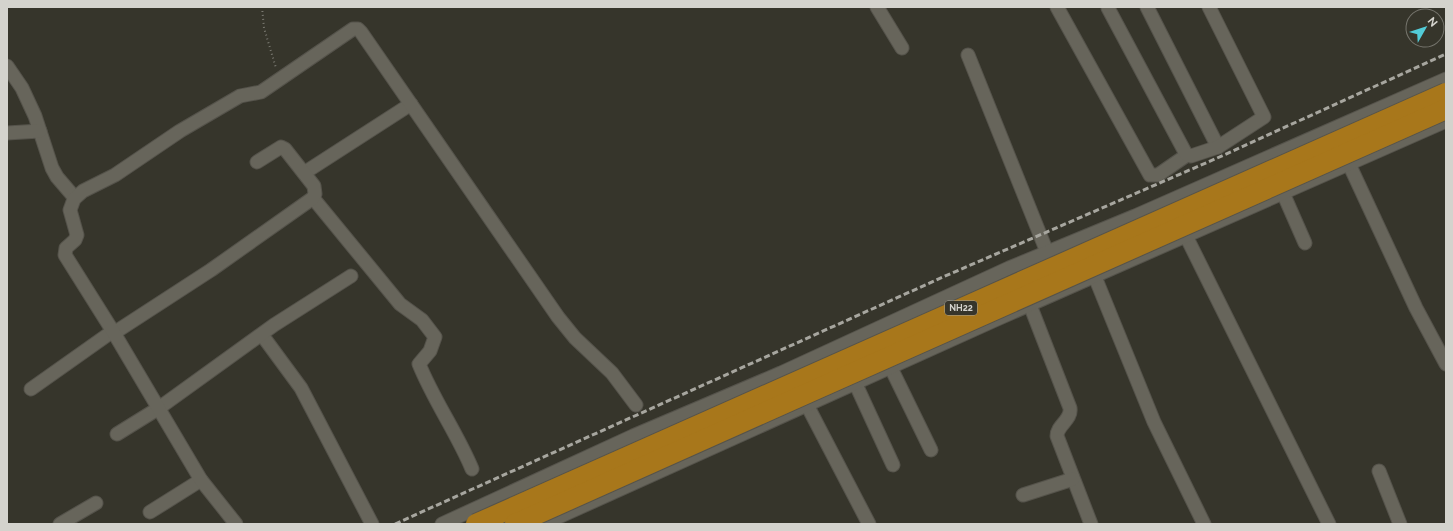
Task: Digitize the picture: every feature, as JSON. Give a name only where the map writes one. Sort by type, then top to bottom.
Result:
[{"type":"highway","name":"NH22","points":[[476,524],[1446,93]]},
{"type":"highway","name":"NH22","points":[[515,524],[825,384],[987,314],[1446,109]]},
{"type":"street","points":[[877,7],[902,48]]},
{"type":"street","points":[[1057,7],[1150,175],[1158,175],[1183,146]]},
{"type":"street","points":[[1147,7],[1218,146]]},
{"type":"street","points":[[1108,8],[1183,146],[1194,156],[1218,146],[1264,117],[1209,7]]},
{"type":"street","points":[[236,524],[201,480],[159,408],[64,253],[66,248],[75,240],[77,235],[70,205],[90,187],[115,175],[180,131],[240,96],[247,93],[258,93],[351,30],[356,29],[411,104],[558,317],[575,338],[608,369],[636,405]]},
{"type":"street","points":[[968,55],[1047,252]]},
{"type":"street","points":[[7,66],[23,91],[36,117],[52,168],[57,177],[76,198]]},
{"type":"street","points":[[442,524],[633,436],[839,347],[1047,252],[1169,201],[1446,79]]},
{"type":"street","points":[[304,173],[411,104]]},
{"type":"street","points":[[543,524],[1030,305],[1446,121]]},
{"type":"street","points":[[7,133],[40,131]]},
{"type":"street","points":[[30,388],[113,332],[211,270],[313,198],[315,190],[314,186],[283,148],[278,149],[257,162]]},
{"type":"street","points":[[1349,164],[1416,308],[1442,349],[1446,364]]},
{"type":"street","points":[[1283,193],[1305,243]]},
{"type":"street","points":[[313,198],[400,304],[422,320],[435,337],[430,351],[419,364],[428,385],[458,439],[472,469]]},
{"type":"street","points":[[1169,201],[1329,524]]},
{"type":"street","points":[[118,434],[159,408],[262,334],[351,276]]},
{"type":"street","points":[[1095,276],[1154,422],[1204,524]]},
{"type":"street","points":[[1030,305],[1070,408],[1069,416],[1052,430],[1058,440],[1091,524]]},
{"type":"street","points":[[262,334],[301,388],[372,524]]},
{"type":"street","points":[[839,347],[893,465]]},
{"type":"street","points":[[890,368],[931,450]]},
{"type":"street","points":[[808,405],[869,524]]},
{"type":"street","points":[[1379,471],[1400,524]]},
{"type":"street","points":[[1023,494],[1073,479]]},
{"type":"street","points":[[150,512],[201,480]]},
{"type":"street","points":[[60,524],[96,503]]},
{"type":"path","points":[[262,7],[264,28],[279,80]]},
{"type":"railway","points":[[395,524],[943,277],[1215,159],[1446,54]]}]
